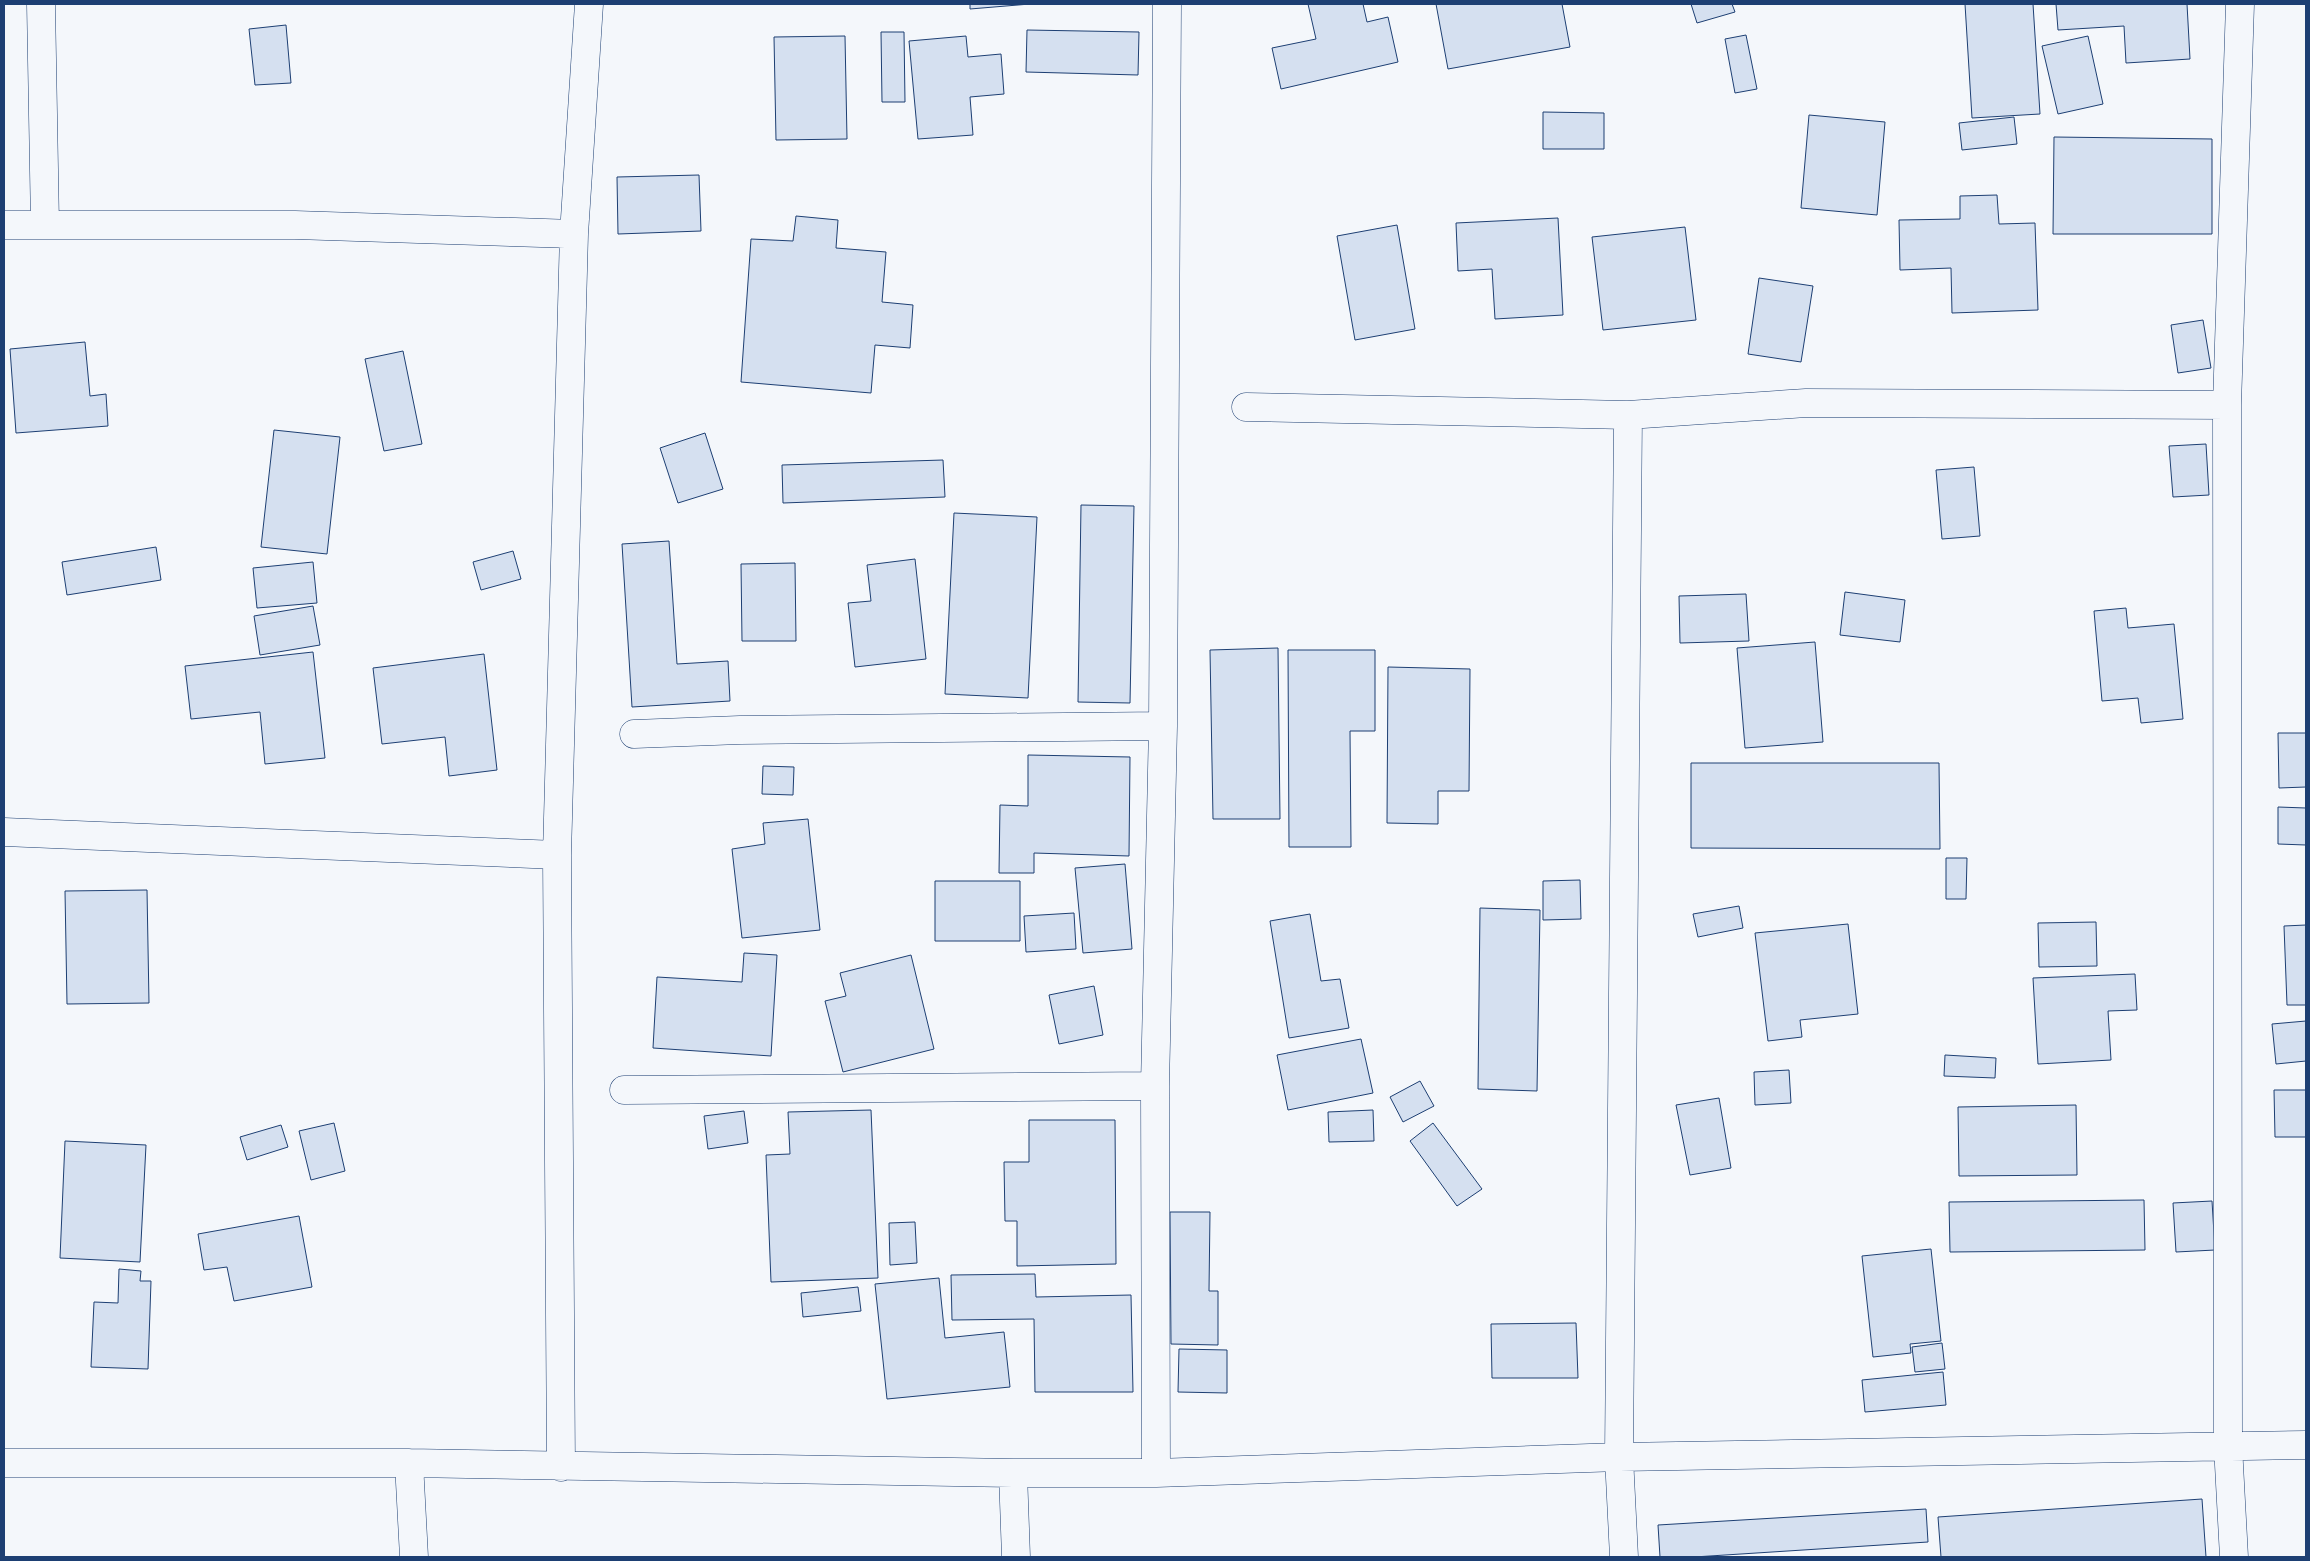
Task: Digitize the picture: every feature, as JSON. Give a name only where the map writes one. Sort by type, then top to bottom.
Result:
[{"type":"street","points":[[40,4],[46,225]]},
{"type":"street","points":[[561,1467],[557,854],[574,234],[589,4]]},
{"type":"street","points":[[1156,1474],[1155,1086],[1163,726],[1167,4]]},
{"type":"street","points":[[2234,1557],[2228,1446],[2227,405],[2240,4]]},
{"type":"street","points":[[4,225],[295,226],[574,234]]},
{"type":"street","points":[[1246,407],[1628,415],[1806,403],[2227,405]]},
{"type":"street","points":[[1624,1557],[1619,1456],[1628,415]]},
{"type":"street","points":[[634,734],[740,730],[1163,726]]},
{"type":"street","points":[[4,832],[557,854]]},
{"type":"street","points":[[624,1090],[1155,1086]]},
{"type":"street","points":[[4,1463],[409,1463],[561,1467],[1156,1474],[1619,1456],[2306,1445]]},
{"type":"street","points":[[409,1463],[414,1557]]},
{"type":"street","points":[[1014,1473],[1016,1557]]},
{"type":"building","points":[[970,4],[1030,4],[970,9]]},
{"type":"building","points":[[1308,4],[1363,4],[1367,22],[1388,17],[1398,62],[1281,89],[1272,48],[1316,39]]},
{"type":"building","points":[[1436,4],[1562,4],[1570,47],[1448,69]]},
{"type":"building","points":[[1691,4],[1732,4],[1735,12],[1697,23]]},
{"type":"building","points":[[1965,4],[2033,4],[2040,114],[1972,118]]},
{"type":"building","points":[[2056,4],[2187,4],[2190,59],[2126,63],[2124,26],[2058,30]]},
{"type":"building","points":[[286,25],[291,83],[255,85],[249,29]]},
{"type":"building","points":[[1027,30],[1139,32],[1138,75],[1026,72]]},
{"type":"building","points":[[881,32],[904,32],[905,102],[882,102]]},
{"type":"building","points":[[1746,35],[1757,89],[1735,93],[1725,39]]},
{"type":"building","points":[[845,36],[847,139],[776,140],[774,37]]},
{"type":"building","points":[[966,36],[968,57],[1001,54],[1004,94],[970,97],[973,135],[918,139],[909,41]]},
{"type":"building","points":[[2088,36],[2103,104],[2058,114],[2042,46]]},
{"type":"building","points":[[1543,112],[1604,113],[1604,149],[1543,149]]},
{"type":"building","points":[[1809,115],[1885,122],[1877,215],[1801,208]]},
{"type":"building","points":[[2014,117],[2017,144],[1962,150],[1959,123]]},
{"type":"building","points":[[2054,137],[2212,139],[2212,234],[2053,234]]},
{"type":"building","points":[[699,175],[701,231],[618,234],[617,177]]},
{"type":"building","points":[[1997,195],[1999,224],[2035,223],[2038,310],[1952,313],[1951,268],[1900,270],[1899,220],[1960,219],[1960,196]]},
{"type":"building","points":[[796,216],[838,220],[836,248],[886,252],[882,302],[913,305],[910,348],[875,345],[871,393],[741,382],[751,239],[793,241]]},
{"type":"building","points":[[1558,218],[1563,315],[1495,319],[1492,269],[1458,271],[1456,223]]},
{"type":"building","points":[[1397,225],[1415,329],[1355,340],[1337,236]]},
{"type":"building","points":[[1685,227],[1696,320],[1603,330],[1592,237]]},
{"type":"building","points":[[1759,278],[1813,286],[1801,362],[1748,354]]},
{"type":"building","points":[[2203,320],[2211,368],[2178,373],[2171,325]]},
{"type":"building","points":[[85,342],[90,396],[106,394],[108,426],[16,433],[10,349]]},
{"type":"building","points":[[403,351],[422,444],[384,451],[365,359]]},
{"type":"building","points":[[274,430],[340,437],[327,554],[261,547]]},
{"type":"building","points":[[705,433],[723,489],[678,503],[660,448]]},
{"type":"building","points":[[2206,444],[2209,495],[2173,497],[2169,446]]},
{"type":"building","points":[[943,460],[945,497],[783,503],[782,465]]},
{"type":"building","points":[[1974,467],[1980,536],[1942,539],[1936,470]]},
{"type":"building","points":[[1081,505],[1134,506],[1130,703],[1078,702]]},
{"type":"building","points":[[954,513],[1037,517],[1028,698],[945,694]]},
{"type":"building","points":[[669,541],[677,664],[728,661],[730,701],[632,707],[622,544]]},
{"type":"building","points":[[156,547],[161,580],[67,595],[62,562]]},
{"type":"building","points":[[513,551],[521,579],[481,590],[473,562]]},
{"type":"building","points":[[915,559],[926,659],[855,667],[848,603],[871,601],[867,565]]},
{"type":"building","points":[[313,562],[317,603],[257,608],[253,568]]},
{"type":"building","points":[[795,563],[796,641],[742,641],[741,564]]},
{"type":"building","points":[[1845,592],[1905,600],[1900,642],[1840,635]]},
{"type":"building","points":[[1746,594],[1749,641],[1680,643],[1679,596]]},
{"type":"building","points":[[313,606],[320,645],[260,655],[254,616]]},
{"type":"building","points":[[2126,608],[2128,628],[2174,624],[2183,719],[2141,723],[2138,698],[2102,701],[2094,611]]},
{"type":"building","points":[[1815,642],[1823,742],[1745,748],[1737,648]]},
{"type":"building","points":[[1278,648],[1280,819],[1213,819],[1210,650]]},
{"type":"building","points":[[1288,650],[1375,650],[1375,731],[1350,731],[1351,847],[1289,847]]},
{"type":"building","points":[[313,652],[325,758],[265,764],[260,712],[191,719],[185,666]]},
{"type":"building","points":[[484,654],[497,770],[449,776],[445,737],[382,744],[373,668]]},
{"type":"building","points":[[1388,667],[1470,669],[1469,791],[1438,791],[1438,824],[1387,823]]},
{"type":"building","points":[[2278,733],[2306,733],[2306,787],[2279,788]]},
{"type":"building","points":[[1028,755],[1130,757],[1129,856],[1034,853],[1034,873],[999,873],[1000,805],[1028,806]]},
{"type":"building","points":[[1691,763],[1939,763],[1940,849],[1691,848]]},
{"type":"building","points":[[763,766],[794,767],[793,795],[762,794]]},
{"type":"building","points":[[2278,807],[2306,808],[2306,845],[2278,844]]},
{"type":"building","points":[[808,819],[820,930],[742,938],[732,849],[765,844],[763,823]]},
{"type":"building","points":[[1946,858],[1967,858],[1966,899],[1946,899]]},
{"type":"building","points":[[1125,864],[1132,949],[1083,953],[1075,868]]},
{"type":"building","points":[[1580,880],[1581,919],[1543,920],[1543,881]]},
{"type":"building","points":[[935,881],[1020,881],[1020,941],[935,941]]},
{"type":"building","points":[[147,890],[149,1003],[67,1004],[65,891]]},
{"type":"building","points":[[1739,906],[1743,928],[1698,937],[1693,914]]},
{"type":"building","points":[[1480,908],[1540,910],[1537,1091],[1478,1089]]},
{"type":"building","points":[[1074,913],[1076,949],[1026,952],[1024,916]]},
{"type":"building","points":[[1310,914],[1321,981],[1340,979],[1349,1028],[1289,1038],[1270,921]]},
{"type":"building","points":[[2096,922],[2097,966],[2039,967],[2038,923]]},
{"type":"building","points":[[1848,924],[1858,1014],[1800,1020],[1802,1037],[1768,1041],[1755,933]]},
{"type":"building","points":[[2306,925],[2306,1005],[2287,1005],[2284,926]]},
{"type":"building","points":[[744,953],[777,955],[771,1056],[653,1048],[657,977],[742,982]]},
{"type":"building","points":[[911,955],[934,1049],[843,1072],[825,1001],[846,996],[840,973]]},
{"type":"building","points":[[2135,974],[2137,1010],[2108,1011],[2111,1060],[2038,1064],[2033,978]]},
{"type":"building","points":[[1094,986],[1103,1035],[1059,1044],[1049,995]]},
{"type":"building","points":[[2306,1021],[2306,1061],[2276,1064],[2272,1024]]},
{"type":"building","points":[[1361,1039],[1373,1093],[1288,1110],[1277,1055]]},
{"type":"building","points":[[1945,1055],[1996,1058],[1995,1078],[1944,1076]]},
{"type":"building","points":[[1789,1070],[1791,1103],[1755,1105],[1754,1072]]},
{"type":"building","points":[[1420,1081],[1434,1106],[1403,1122],[1390,1097]]},
{"type":"building","points":[[2274,1090],[2306,1090],[2306,1137],[2275,1137]]},
{"type":"building","points":[[1719,1098],[1731,1168],[1690,1175],[1676,1105]]},
{"type":"building","points":[[2076,1105],[2077,1175],[1959,1176],[1958,1107]]},
{"type":"building","points":[[871,1110],[878,1278],[771,1282],[766,1155],[790,1154],[788,1112]]},
{"type":"building","points":[[1373,1110],[1374,1141],[1329,1142],[1328,1112]]},
{"type":"building","points":[[744,1111],[748,1143],[708,1149],[704,1116]]},
{"type":"building","points":[[1029,1120],[1115,1120],[1116,1264],[1017,1266],[1017,1221],[1005,1221],[1004,1162],[1029,1162]]},
{"type":"building","points":[[334,1123],[345,1171],[311,1180],[299,1131]]},
{"type":"building","points":[[1433,1123],[1482,1189],[1457,1206],[1410,1141]]},
{"type":"building","points":[[281,1125],[288,1147],[247,1160],[240,1137]]},
{"type":"building","points":[[65,1141],[146,1145],[140,1262],[60,1258]]},
{"type":"building","points":[[2144,1200],[2145,1250],[1950,1252],[1949,1202]]},
{"type":"building","points":[[2212,1201],[2215,1250],[2176,1252],[2173,1203]]},
{"type":"building","points":[[1170,1212],[1210,1212],[1209,1291],[1218,1291],[1218,1345],[1171,1344]]},
{"type":"building","points":[[299,1216],[312,1287],[234,1301],[227,1267],[204,1270],[198,1234]]},
{"type":"building","points":[[915,1222],[917,1263],[890,1265],[889,1223]]},
{"type":"building","points":[[1931,1249],[1941,1341],[1910,1344],[1911,1353],[1873,1357],[1862,1256]]},
{"type":"building","points":[[119,1269],[141,1271],[140,1281],[151,1281],[148,1369],[91,1367],[94,1302],[118,1303]]},
{"type":"building","points":[[1035,1274],[1036,1297],[1131,1295],[1133,1392],[1035,1392],[1034,1319],[952,1320],[951,1275]]},
{"type":"building","points":[[939,1278],[945,1338],[1004,1332],[1010,1387],[887,1399],[875,1284]]},
{"type":"building","points":[[858,1287],[861,1311],[803,1317],[801,1293]]},
{"type":"building","points":[[1576,1323],[1578,1378],[1492,1378],[1491,1324]]},
{"type":"building","points":[[1942,1343],[1945,1369],[1915,1372],[1912,1347]]},
{"type":"building","points":[[1179,1349],[1227,1350],[1227,1393],[1178,1392]]},
{"type":"building","points":[[1943,1372],[1946,1405],[1865,1412],[1862,1380]]},
{"type":"building","points":[[2202,1499],[2206,1557],[1941,1557],[1938,1517]]},
{"type":"building","points":[[1926,1509],[1928,1542],[1694,1557],[1660,1557],[1658,1525]]}]
